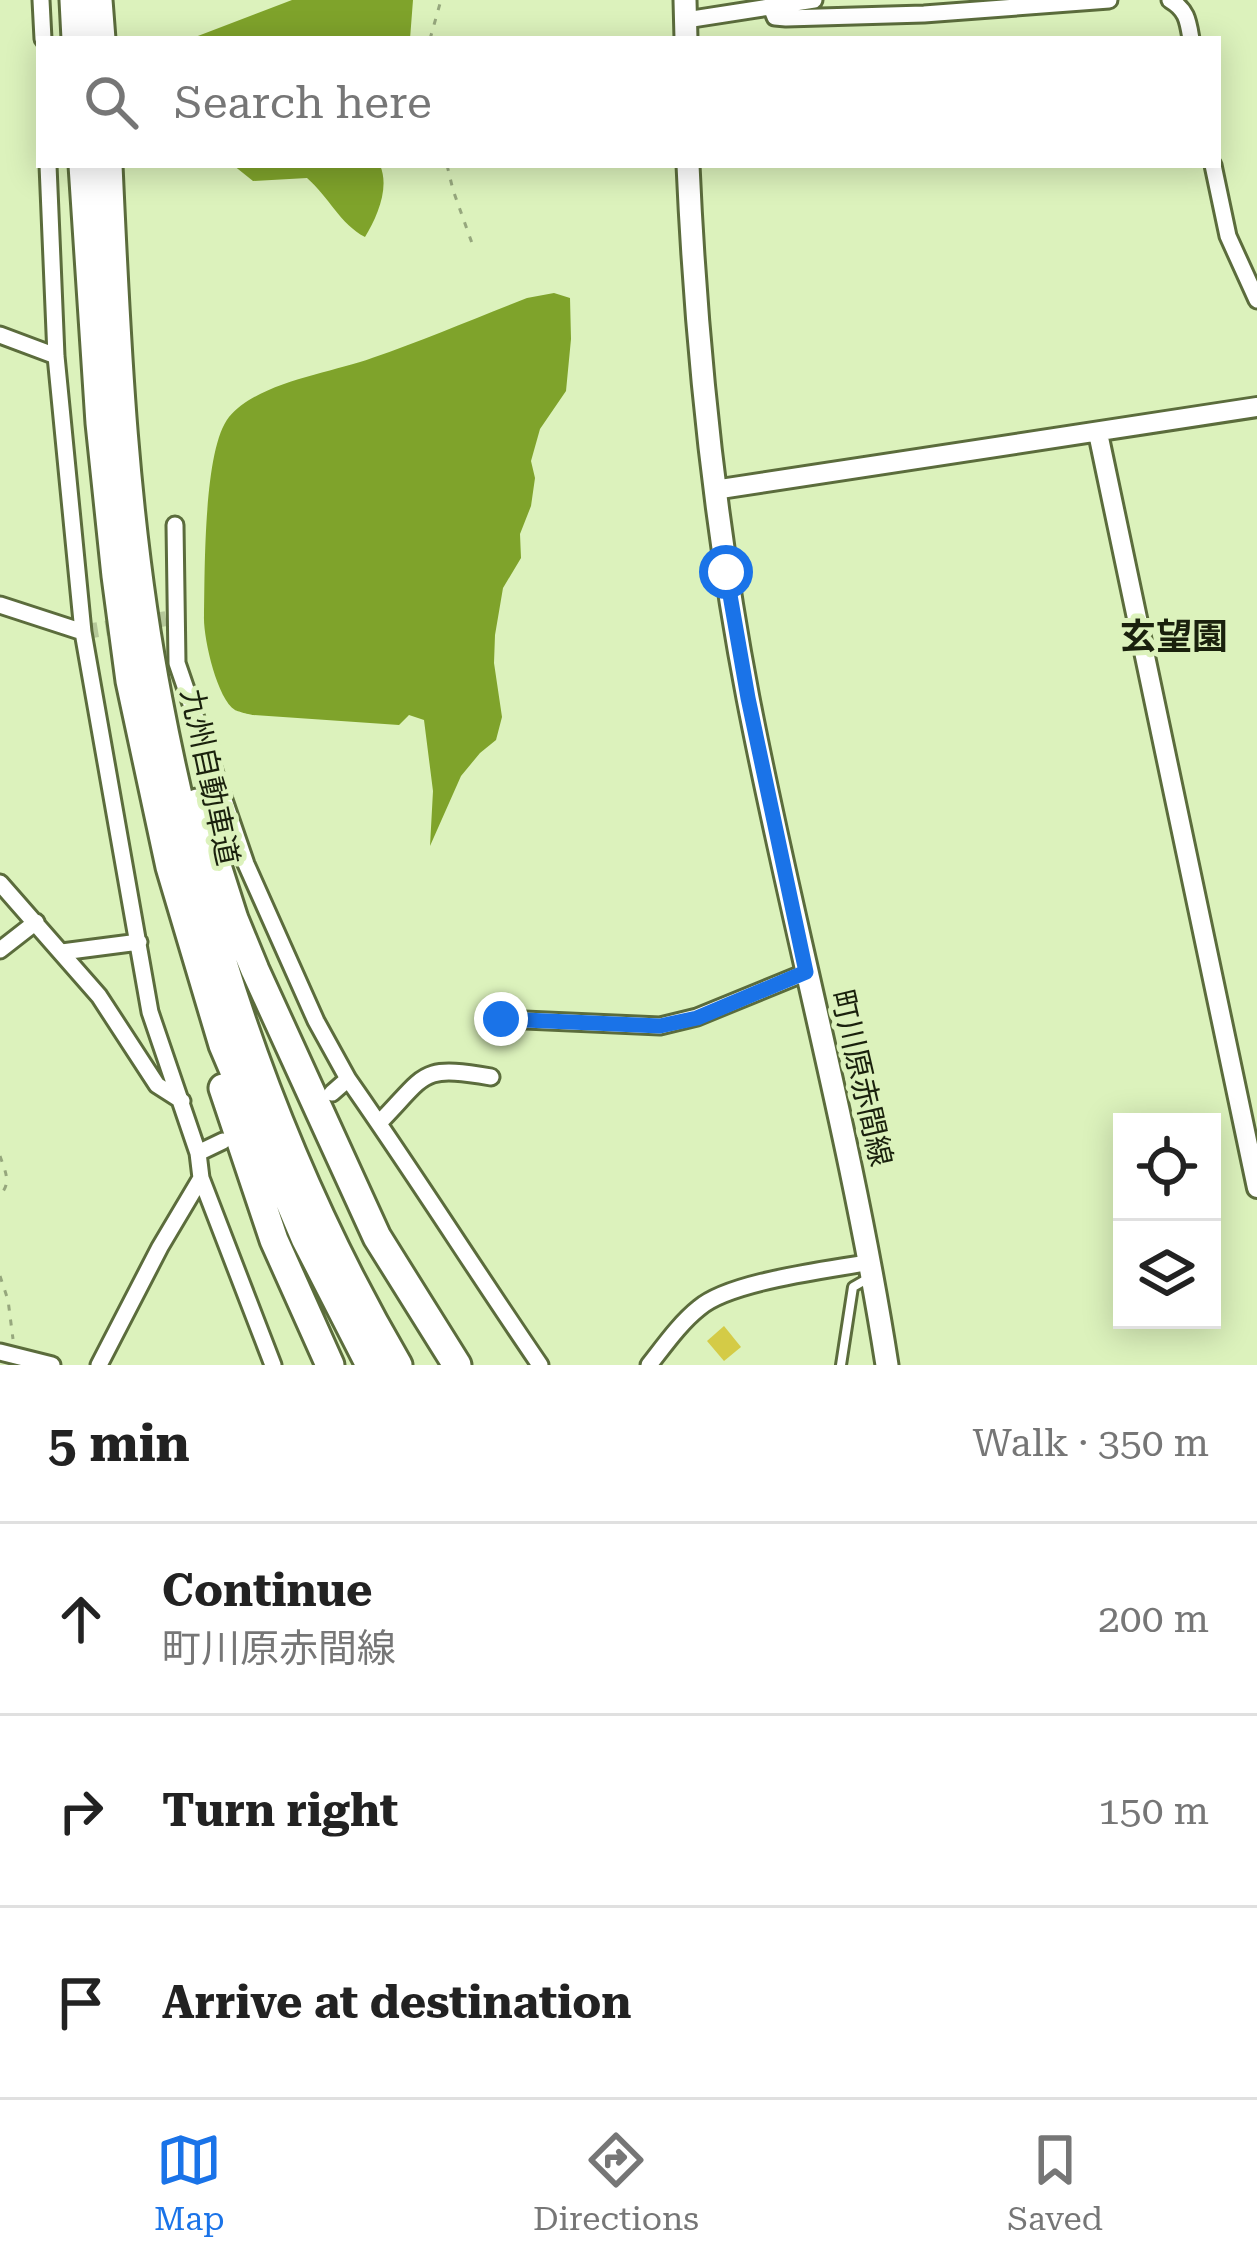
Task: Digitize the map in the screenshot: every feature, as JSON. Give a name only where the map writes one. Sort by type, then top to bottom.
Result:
[{"type":"highway","points":[[74,0],[76,36]]},
{"type":"highway","points":[[98,0],[100,36]]},
{"type":"highway","name":"九州自動車道","points":[[83,168],[100,423],[130,681],[170,867],[223,1045],[305,1238],[370,1365]]},
{"type":"highway","name":"九州自動車道","points":[[107,168],[140,578],[158,698],[194,867],[244,1030],[282,1129],[326,1228],[398,1365]]},
{"type":"highway","points":[[140,578],[185,762],[234,920],[377,1237],[457,1365]]},
{"type":"highway","points":[[200,973],[210,1046],[249,1168],[274,1240],[331,1365]]},
{"type":"main road","name":"町川原赤間線","points":[[688,168],[714,490],[748,698],[846,1138],[887,1365]]},
{"type":"street","points":[[41,0],[43,36]]},
{"type":"street","points":[[686,20],[814,0]]},
{"type":"street","points":[[771,7],[776,17],[786,18],[923,14],[1109,0]]},
{"type":"street","points":[[1170,0],[1187,17],[1190,36]]},
{"type":"street","points":[[48,168],[56,356],[82,632],[150,1012],[198,1153],[201,1178],[273,1365]]},
{"type":"street","points":[[1214,168],[1228,236],[1257,300]]},
{"type":"street","points":[[0,335],[56,356]]},
{"type":"street","points":[[714,490],[1257,407]]},
{"type":"street","points":[[1098,433],[1257,1188]]},
{"type":"street","points":[[175,525],[177,663],[271,923],[348,1079],[540,1365]]},
{"type":"street","points":[[0,605],[82,632]]},
{"type":"street","points":[[0,883],[99,996],[157,1085],[182,1101]]},
{"type":"street","points":[[0,950],[36,922]]},
{"type":"street","points":[[62,952],[140,942]]},
{"type":"street","points":[[501,1019],[660,1026],[697,1018],[806,972]]},
{"type":"street","points":[[380,1123],[433,1072],[491,1077]]},
{"type":"street","points":[[332,1093],[348,1079]]},
{"type":"street","points":[[198,1153],[223,1141]]},
{"type":"street","points":[[99,1365],[201,1178]]},
{"type":"street","points":[[650,1365],[700,1306],[727,1292],[790,1276],[872,1269]]},
{"type":"street","points":[[7,1353],[52,1365]]},
{"type":"lane","points":[[841,1365],[854,1287],[872,1269]]},
{"type":"path","points":[[431,36],[441,0]]},
{"type":"path","points":[[448,168],[473,246]]},
{"type":"path","points":[[0,1156],[8,1178],[0,1195]]},
{"type":"path","points":[[0,1276],[8,1300],[7,1353]]},
{"type":"shaded area","points":[[292,0],[413,0],[410,36],[198,36]]},
{"type":"shaded area","points":[[237,168],[381,168],[384,183],[365,237],[348,225],[307,178],[253,181]]},
{"type":"shaded area","points":[[554,293],[570,298],[566,391],[540,429],[531,461],[535,478],[531,506],[520,534],[521,558],[503,588],[494,663],[502,717],[496,740],[461,776],[430,846],[433,791],[424,720],[409,715],[399,725],[253,715],[235,710],[222,694],[204,626],[207,512],[214,456],[229,417],[258,395],[391,351],[527,298]]},
{"type":"building","points":[[724,1326],[741,1347],[724,1361],[707,1341]]},
{"type":"tunnel","points":[[83,632],[176,617]]},
{"type":"district","name":"玄望園","points":[[1174,637]]},
{"type":"route","points":[[501,1019],[660,1026],[697,1018],[806,972],[726,572]]}]
